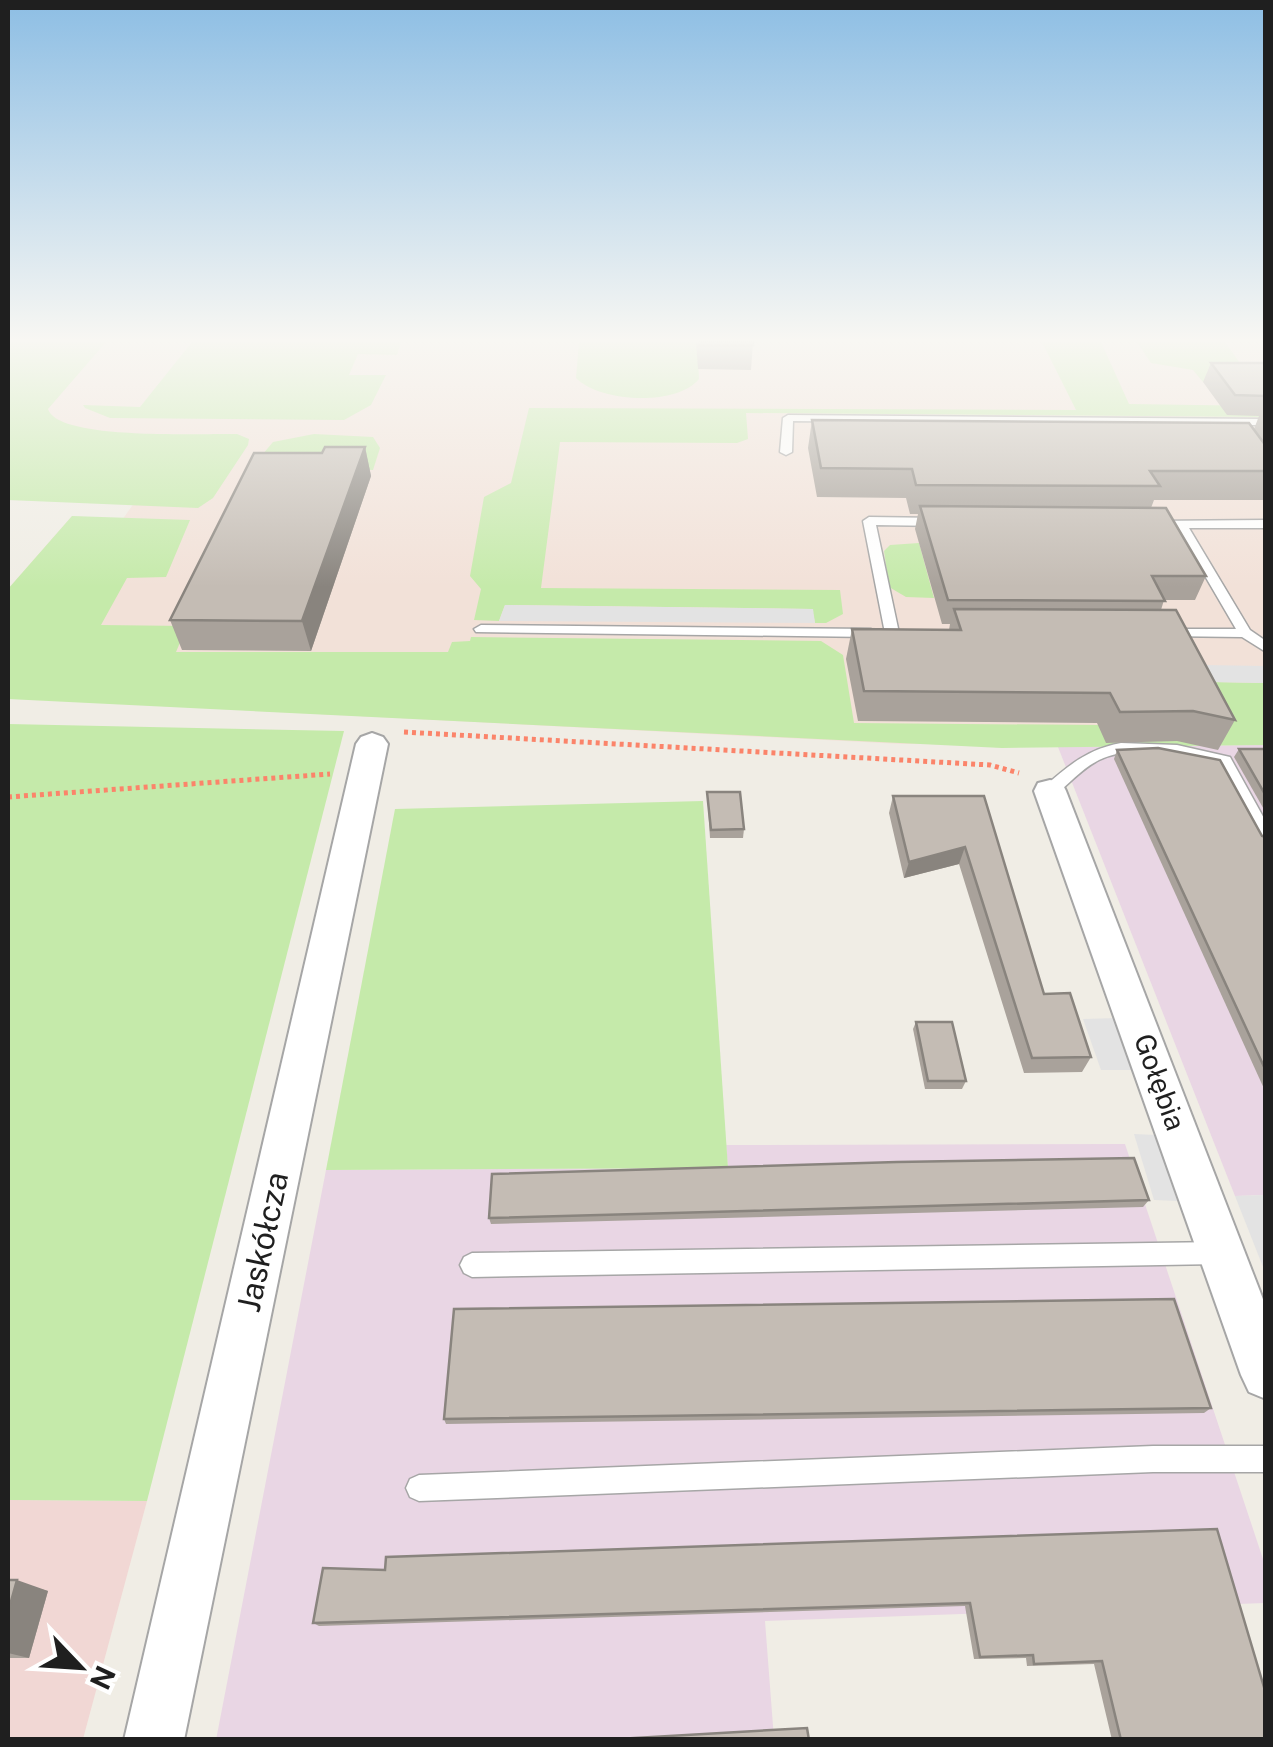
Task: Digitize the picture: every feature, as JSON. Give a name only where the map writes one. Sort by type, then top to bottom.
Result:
[{"type":"street","name":"Jaskółcza","points":[[154,1740],[369,758]]},
{"type":"street","name":"Gołębia","points":[[1050,791],[1160,1079],[1266,1375]]},
{"type":"lane","points":[[786,452],[788,424]]},
{"type":"lane","points":[[1239,424],[1266,459]]},
{"type":"lane","points":[[892,633],[869,521],[947,522]]},
{"type":"lane","points":[[1142,524],[1266,524]]},
{"type":"lane","points":[[1182,524],[1245,633],[1266,648]]},
{"type":"lane","points":[[481,629],[912,633]]},
{"type":"lane","points":[[1147,633],[1245,633]]},
{"type":"lane","points":[[1050,791],[1095,754],[1117,750],[1188,752],[1224,762],[1266,838]]},
{"type":"lane","points":[[472,1265],[1220,1253]]},
{"type":"lane","points":[[419,1488],[1153,1459],[1266,1459]]},
{"type":"path","points":[[8,797],[369,758],[406,731],[990,766],[1030,775],[1050,791]]},
{"type":"shaded area","points":[[16,424],[1265,424],[1265,745],[902,744],[8,698],[8,589],[72,516],[122,520],[142,492],[9,431]]},
{"type":"shaded area","points":[[505,605],[813,609],[815,623],[499,621]]},
{"type":"shaded area","points":[[1202,665],[1265,666],[1265,683],[1211,682]]},
{"type":"shaded area","points":[[1265,745],[1265,1195],[1235,1196],[1058,747]]},
{"type":"shaded area","points":[[1117,1018],[1135,1070],[1101,1070],[1083,1019]]},
{"type":"shaded area","points":[[1134,1134],[1156,1135],[1177,1201],[1154,1200]]},
{"type":"shaded area","points":[[1125,1144],[1265,1565],[1265,1603],[765,1621],[774,1739],[216,1740],[326,1170],[728,1168],[726,1145]]},
{"type":"shaded area","points":[[1266,1195],[1265,1272],[1235,1196]]},
{"type":"shaded area","points":[[8,1500],[147,1501],[83,1739],[8,1740]]},
{"type":"green space","points":[[8,424],[70,424],[134,433],[237,434],[249,439],[213,498],[198,508],[8,500]]},
{"type":"green space","points":[[525,424],[747,424],[748,439],[737,443],[560,442],[541,588],[840,590],[843,614],[826,623],[815,623],[812,609],[505,605],[499,621],[474,620],[481,589],[470,576],[484,497],[511,483]]},
{"type":"green space","points":[[314,434],[373,437],[380,448],[373,470],[252,467],[273,442]]},
{"type":"green space","points":[[72,516],[190,520],[166,577],[127,578],[101,625],[187,626],[176,652],[448,652],[452,642],[470,641],[471,637],[821,641],[843,655],[854,723],[1208,726],[1211,682],[1265,683],[1266,745],[1002,748],[8,699],[8,589]]},
{"type":"green space","points":[[919,543],[934,598],[906,597],[889,587],[884,551],[890,545]]},
{"type":"green space","points":[[8,724],[344,731],[147,1501],[8,1500]]},
{"type":"green space","points":[[703,801],[728,1168],[326,1170],[395,809]]},
{"type":"building","points":[[813,424],[1249,424],[1266,446],[1266,471],[1150,471],[1160,486],[916,485],[912,469],[821,468]]},
{"type":"building","points":[[325,447],[365,447],[302,621],[170,620],[254,453],[322,453]]},
{"type":"building","points":[[920,506],[1166,508],[1206,576],[1152,576],[1165,601],[948,600]]},
{"type":"building","points":[[954,609],[1176,610],[1235,720],[1193,711],[1120,712],[1110,693],[864,691],[852,629],[961,630]]},
{"type":"building","points":[[1158,748],[1220,760],[1266,837],[1266,1071],[1117,750]]},
{"type":"building","points":[[1239,749],[1266,749],[1266,796]]},
{"type":"building","points":[[707,792],[740,792],[744,829],[711,830]]},
{"type":"building","points":[[893,796],[984,796],[1044,994],[1070,993],[1091,1057],[1032,1058],[965,847],[909,862]]},
{"type":"building","points":[[916,1022],[952,1022],[966,1081],[928,1081]]},
{"type":"building","points":[[1134,1158],[1149,1200],[489,1218],[492,1174]]},
{"type":"building","points":[[1174,1299],[1211,1408],[444,1419],[454,1309]]},
{"type":"building","points":[[1217,1529],[1266,1694],[1266,1740],[1121,1740],[1102,1661],[1034,1664],[1033,1655],[980,1657],[970,1603],[313,1623],[323,1568],[385,1570],[386,1557]]},
{"type":"building","points":[[8,1580],[17,1580],[8,1612]]},
{"type":"building","points":[[807,1728],[809,1740],[600,1740]]}]
